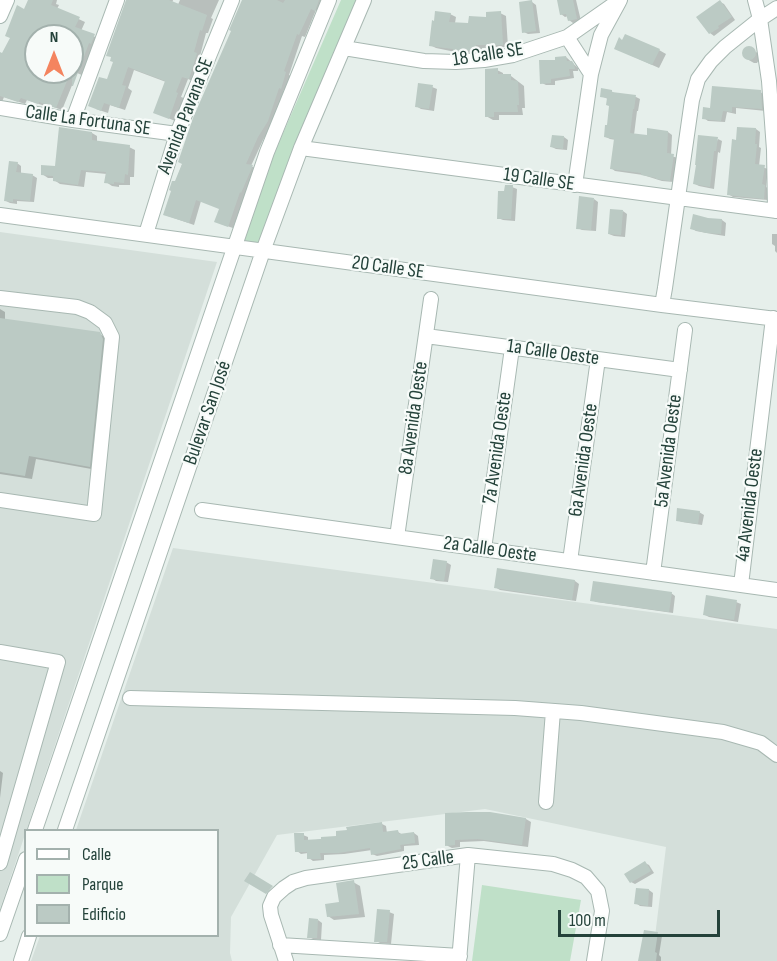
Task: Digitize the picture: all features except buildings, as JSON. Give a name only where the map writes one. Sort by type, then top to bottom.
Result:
[{"type":"street","points":[[0,16],[7,0]]},
{"type":"street","points":[[73,120],[117,0]]},
{"type":"street","name":"Avenida Pavana SE","points":[[146,234],[177,134],[232,0]]},
{"type":"street","name":"Bulevar San José","points":[[36,829],[267,152],[329,0]]},
{"type":"street","name":"Bulevar San José","points":[[66,829],[264,251],[302,148],[364,0]]},
{"type":"street","points":[[575,185],[591,74],[601,35],[620,0]]},
{"type":"street","name":"18 Calle SE","points":[[344,48],[424,61],[456,62],[513,55],[567,36],[620,0]]},
{"type":"street","points":[[755,0],[769,81],[776,211]]},
{"type":"street","points":[[662,305],[692,100],[698,79],[725,47],[777,8]]},
{"type":"street","points":[[567,36],[591,74]]},
{"type":"street","name":"Calle La Fortuna SE","points":[[0,108],[177,134]]},
{"type":"street","name":"19 Calle SE","points":[[302,148],[776,211]]},
{"type":"street","name":"20 Calle SE","points":[[0,215],[775,319]]},
{"type":"street","points":[[0,298],[77,307],[90,312],[105,323],[112,337],[94,514],[0,500]]},
{"type":"street","name":"8a Avenida Oeste","points":[[397,537],[431,299]]},
{"type":"street","name":"4a Avenida Oeste","points":[[741,585],[771,384],[775,319]]},
{"type":"street","name":"5a Avenida Oeste","points":[[653,573],[686,330]]},
{"type":"street","name":"1a Calle Oeste","points":[[426,336],[680,370]]},
{"type":"street","name":"7a Avenida Oeste","points":[[484,549],[512,348]]},
{"type":"street","name":"6a Avenida Oeste","points":[[570,561],[598,359]]},
{"type":"street","name":"2a Calle Oeste","points":[[202,510],[777,590]]},
{"type":"street","points":[[0,652],[58,662],[0,863]]},
{"type":"street","points":[[130,698],[515,708],[553,711],[643,720],[723,732],[761,743],[777,755]]},
{"type":"street","points":[[546,802],[553,711]]},
{"type":"street","points":[[286,961],[280,945],[460,959],[468,855]]},
{"type":"street","name":"25 Calle","points":[[280,945],[270,906],[274,897],[293,882],[306,878],[468,855],[553,864],[586,877],[598,891],[602,911],[594,961]]},
{"type":"street","points":[[0,934],[24,865]]},
{"type":"street","points":[[21,961],[29,937]]},
{"type":"shaded area","points":[[0,232],[217,262],[27,829],[24,829],[24,837],[0,909]]},
{"type":"shaded area","points":[[173,548],[777,629],[777,961],[652,961],[666,847],[485,809],[277,835],[231,917],[230,953],[232,961],[31,961],[40,937],[219,937],[219,829],[76,829]]},
{"type":"green space","points":[[341,0],[368,0],[263,250],[234,246]]},
{"type":"green space","points":[[482,885],[581,900],[570,961],[472,961]]}]
